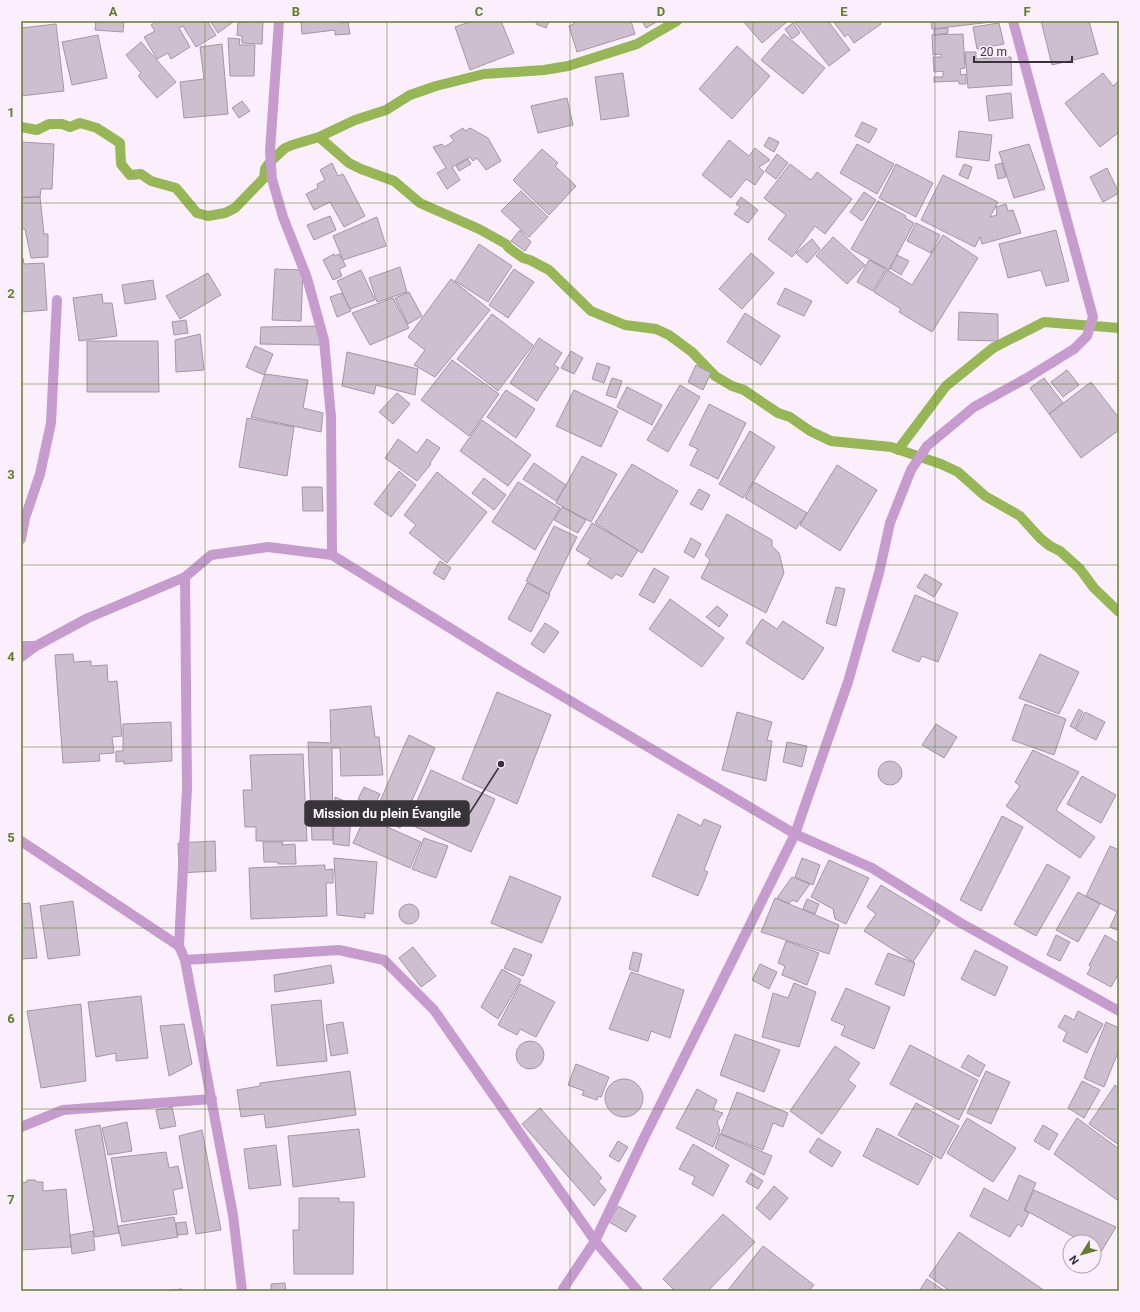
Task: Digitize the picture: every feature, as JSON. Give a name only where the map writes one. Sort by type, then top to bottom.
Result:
[{"type":"street","points":[[279,21],[270,151],[272,179],[283,217],[307,278],[324,340],[331,417],[332,555]]},
{"type":"street","points":[[563,1291],[595,1240],[795,834],[848,682],[879,574],[890,523],[911,470],[927,446],[974,408],[1074,349],[1087,336],[1093,317],[1013,21]]},
{"type":"street","points":[[21,538],[25,518],[40,474],[51,423],[57,300]]},
{"type":"street","points":[[21,657],[36,646],[88,618],[186,577],[211,555],[268,547],[332,555],[515,668],[795,834],[872,868],[960,922],[1119,1011]]},
{"type":"street","points":[[186,577],[186,788],[179,946],[185,960],[212,1099],[233,1215],[242,1291]]},
{"type":"street","points":[[21,646],[36,646]]},
{"type":"street","points":[[21,841],[179,946]]},
{"type":"street","points":[[185,960],[339,950],[384,960],[434,1010],[595,1240],[638,1291]]},
{"type":"street","points":[[21,1127],[63,1110],[212,1099]]},
{"type":"building","points":[[96,21],[124,21],[123,32],[95,30]]},
{"type":"building","points":[[157,21],[207,21],[216,35],[196,47],[183,26],[179,28],[190,47],[171,59],[168,53],[157,59],[144,37],[155,31],[151,25]]},
{"type":"building","points":[[210,21],[232,21],[233,22],[218,33]]},
{"type":"building","points":[[263,21],[262,44],[242,43],[242,36],[237,35],[238,22]]},
{"type":"building","points":[[301,21],[348,22],[350,34],[335,35],[335,30],[302,34]]},
{"type":"building","points":[[472,21],[501,21],[514,53],[470,70],[455,27]]},
{"type":"building","points":[[537,21],[549,21],[546,28],[536,24]]},
{"type":"building","points":[[573,21],[631,21],[635,34],[577,52],[569,26],[574,24]]},
{"type":"building","points":[[642,21],[658,21],[646,28]]},
{"type":"building","points":[[743,21],[788,21],[762,43]]},
{"type":"building","points":[[797,21],[828,21],[850,50],[829,66],[795,23]]},
{"type":"building","points":[[833,21],[879,21],[881,24],[854,43],[848,34],[845,37]]},
{"type":"building","points":[[931,21],[1000,21],[932,29]]},
{"type":"building","points":[[1041,21],[1089,21],[1098,54],[1052,65]]},
{"type":"building","points":[[793,23],[800,33],[792,39],[785,29]]},
{"type":"building","points":[[999,23],[1004,44],[977,49],[973,27]]},
{"type":"building","points":[[56,24],[64,91],[21,96],[21,28]]},
{"type":"building","points":[[948,28],[948,33],[934,35],[934,29]]},
{"type":"building","points":[[784,34],[825,68],[803,94],[761,60]]},
{"type":"building","points":[[963,34],[965,68],[960,69],[961,75],[966,74],[966,84],[959,84],[959,81],[934,82],[934,77],[943,77],[943,71],[934,72],[933,57],[941,57],[941,54],[933,55],[932,35]]},
{"type":"building","points":[[98,35],[107,78],[72,85],[62,42]]},
{"type":"building","points":[[228,38],[240,39],[239,45],[255,45],[254,76],[230,76]]},
{"type":"building","points":[[141,42],[176,82],[157,98],[138,76],[141,73],[126,55]]},
{"type":"building","points":[[222,44],[228,114],[184,118],[180,82],[204,79],[200,47]]},
{"type":"building","points":[[737,46],[770,76],[732,119],[699,89]]},
{"type":"building","points":[[965,52],[976,52],[976,59],[1011,57],[1012,85],[968,88]]},
{"type":"building","points":[[982,52],[991,52],[992,56],[983,58]]},
{"type":"building","points":[[623,73],[629,116],[601,120],[595,77]]},
{"type":"building","points":[[1103,73],[1113,86],[1119,81],[1119,132],[1100,147],[1065,103]]},
{"type":"building","points":[[1011,93],[1013,118],[989,121],[986,96]]},
{"type":"building","points":[[567,98],[573,125],[538,133],[531,106]]},
{"type":"building","points":[[242,101],[250,111],[239,118],[232,108]]},
{"type":"building","points":[[862,122],[877,129],[869,143],[855,136]]},
{"type":"building","points":[[463,128],[465,131],[470,128],[488,138],[501,161],[486,170],[477,158],[473,161],[470,157],[452,167],[460,180],[447,189],[437,173],[446,168],[433,147],[442,144],[444,147],[454,141],[450,136]]},
{"type":"building","points":[[959,131],[992,135],[989,161],[956,157]]},
{"type":"building","points":[[769,137],[779,142],[774,152],[764,146]]},
{"type":"building","points":[[729,140],[749,156],[755,148],[770,160],[759,167],[764,172],[755,185],[746,179],[731,198],[702,175]]},
{"type":"building","points":[[21,142],[54,144],[52,189],[41,189],[40,197],[21,197]]},
{"type":"building","points":[[857,144],[894,164],[877,194],[840,173]]},
{"type":"building","points":[[1029,144],[1045,189],[1014,198],[999,152]]},
{"type":"building","points":[[542,149],[558,163],[555,166],[576,186],[549,215],[513,180]]},
{"type":"building","points":[[777,154],[788,163],[776,179],[765,171]]},
{"type":"building","points":[[468,159],[471,164],[459,171],[456,166]]},
{"type":"building","points":[[332,163],[338,176],[343,174],[365,216],[344,227],[330,202],[314,210],[306,194],[318,188],[317,184],[325,180],[320,170]]},
{"type":"building","points":[[1002,163],[1006,177],[998,179],[995,165]]},
{"type":"building","points":[[790,164],[811,180],[817,172],[852,199],[825,234],[815,226],[792,257],[768,239],[786,215],[764,198]]},
{"type":"building","points":[[896,164],[933,183],[916,217],[879,198]]},
{"type":"building","points":[[964,164],[972,167],[968,179],[959,175]]},
{"type":"building","points":[[1107,168],[1119,193],[1103,202],[1090,177]]},
{"type":"building","points":[[943,175],[998,202],[990,217],[997,215],[996,207],[1006,204],[1008,211],[1013,210],[1021,233],[982,244],[980,237],[975,247],[921,220]]},
{"type":"building","points":[[521,191],[548,217],[529,237],[501,211]]},
{"type":"building","points":[[864,192],[876,200],[862,221],[850,212]]},
{"type":"building","points":[[40,197],[44,234],[48,234],[48,257],[31,258],[25,229],[21,229],[21,198]]},
{"type":"building","points":[[741,197],[758,210],[748,223],[734,214],[740,207],[736,204]]},
{"type":"building","points":[[878,201],[906,216],[905,218],[914,223],[889,270],[851,249]]},
{"type":"building","points":[[330,216],[336,230],[314,240],[307,225]]},
{"type":"building","points":[[377,217],[386,246],[343,260],[333,236]]},
{"type":"building","points":[[916,223],[940,235],[931,253],[907,241]]},
{"type":"building","points":[[520,230],[531,242],[525,251],[511,241]]},
{"type":"building","points":[[1056,230],[1069,281],[1046,286],[1041,270],[1008,278],[999,244]]},
{"type":"building","points":[[943,235],[978,258],[932,332],[899,312],[901,309],[874,292],[887,270],[912,285]]},
{"type":"building","points":[[833,237],[865,265],[847,284],[816,256]]},
{"type":"building","points":[[812,239],[820,249],[807,263],[796,253]]},
{"type":"building","points":[[479,244],[512,266],[488,302],[455,281]]},
{"type":"building","points":[[751,253],[774,273],[742,309],[719,289]]},
{"type":"building","points":[[334,254],[335,256],[339,254],[346,266],[339,269],[342,276],[333,280],[323,260]]},
{"type":"building","points":[[897,255],[909,261],[901,275],[890,268]]},
{"type":"building","points":[[21,258],[23,258],[24,264],[44,263],[47,310],[21,312]]},
{"type":"building","points":[[869,260],[886,269],[873,291],[857,282]]},
{"type":"building","points":[[400,267],[407,292],[377,302],[369,278]]},
{"type":"building","points":[[275,269],[303,270],[301,321],[272,320]]},
{"type":"building","points":[[514,269],[534,282],[508,318],[489,305]]},
{"type":"building","points":[[361,270],[375,300],[350,309],[337,281]]},
{"type":"building","points":[[208,273],[221,295],[180,319],[166,296]]},
{"type":"building","points":[[451,279],[490,310],[435,377],[414,365],[425,350],[408,337]]},
{"type":"building","points":[[153,280],[156,299],[125,304],[122,285]]},
{"type":"building","points":[[785,288],[812,301],[804,316],[777,304]]},
{"type":"building","points":[[409,292],[422,316],[408,324],[395,298]]},
{"type":"building","points":[[342,293],[351,311],[337,317],[330,297]]},
{"type":"building","points":[[102,294],[103,303],[112,303],[117,336],[79,341],[73,298]]},
{"type":"building","points":[[393,298],[409,328],[370,345],[352,313]]},
{"type":"building","points":[[959,312],[998,314],[998,341],[958,340]]},
{"type":"building","points":[[745,313],[780,336],[761,365],[727,342]]},
{"type":"building","points":[[492,314],[533,345],[498,391],[457,359]]},
{"type":"building","points":[[186,320],[188,333],[174,335],[172,322]]},
{"type":"building","points":[[319,326],[321,345],[260,344],[261,327]]},
{"type":"building","points":[[200,334],[204,370],[176,372],[175,340]]},
{"type":"building","points":[[539,338],[562,353],[554,365],[559,368],[537,401],[510,383]]},
{"type":"building","points":[[87,341],[158,341],[159,392],[87,392]]},
{"type":"building","points":[[255,346],[273,354],[264,375],[246,367]]},
{"type":"building","points":[[571,351],[583,358],[574,374],[561,368]]},
{"type":"building","points":[[347,352],[418,369],[415,395],[376,385],[374,394],[342,386]]},
{"type":"building","points":[[452,360],[499,394],[469,436],[421,400]]},
{"type":"building","points":[[597,363],[610,367],[604,383],[592,379]]},
{"type":"building","points":[[696,365],[711,373],[703,390],[688,382]]},
{"type":"building","points":[[1067,370],[1079,385],[1063,397],[1051,382]]},
{"type":"building","points":[[265,374],[308,380],[303,408],[323,413],[321,432],[251,417]]},
{"type":"building","points":[[612,378],[622,381],[616,398],[606,395]]},
{"type":"building","points":[[1044,378],[1063,403],[1049,414],[1030,388]]},
{"type":"building","points":[[1091,382],[1119,418],[1119,430],[1081,458],[1049,414]]},
{"type":"building","points":[[680,385],[700,397],[668,452],[647,440]]},
{"type":"building","points":[[627,387],[662,405],[652,425],[617,407]]},
{"type":"building","points":[[506,390],[535,409],[516,438],[487,417]]},
{"type":"building","points":[[574,390],[618,411],[601,447],[556,426]]},
{"type":"building","points":[[397,393],[410,404],[393,424],[379,412]]},
{"type":"building","points":[[709,404],[746,423],[718,479],[690,465],[698,449],[689,445]]},
{"type":"building","points":[[247,418],[294,427],[287,476],[239,467]]},
{"type":"building","points":[[482,420],[531,455],[508,486],[460,451]]},
{"type":"building","points":[[750,431],[775,447],[743,498],[719,484]]},
{"type":"building","points":[[398,439],[417,453],[427,439],[440,448],[430,463],[431,464],[417,481],[385,458]]},
{"type":"building","points":[[582,456],[617,474],[591,522],[556,503]]},
{"type":"building","points":[[534,463],[566,485],[556,501],[523,479]]},
{"type":"building","points":[[632,464],[678,491],[642,553],[595,523]]},
{"type":"building","points":[[837,465],[877,490],[840,551],[800,525]]},
{"type":"building","points":[[399,471],[416,485],[391,517],[374,504]]},
{"type":"building","points":[[437,472],[487,512],[447,563],[409,533],[416,525],[404,515]]},
{"type":"building","points":[[484,478],[506,495],[494,510],[472,493]]},
{"type":"building","points":[[518,482],[560,508],[535,550],[492,522]]},
{"type":"building","points":[[754,482],[807,513],[796,529],[745,498]]},
{"type":"building","points":[[302,487],[322,487],[323,511],[303,511]]},
{"type":"building","points":[[699,489],[710,495],[702,510],[690,504]]},
{"type":"building","points":[[562,507],[586,520],[578,533],[554,520]]},
{"type":"building","points":[[727,514],[772,540],[772,546],[779,553],[784,573],[766,613],[701,578],[710,560],[705,555]]},
{"type":"building","points":[[592,523],[638,550],[622,577],[616,574],[612,579],[587,564],[591,559],[576,550]]},
{"type":"building","points":[[554,526],[577,537],[549,594],[526,581]]},
{"type":"building","points":[[691,538],[701,544],[694,558],[684,552]]},
{"type":"building","points":[[440,561],[451,568],[444,580],[433,573]]},
{"type":"building","points":[[654,568],[669,577],[654,603],[639,595]]},
{"type":"building","points":[[925,574],[942,584],[934,597],[917,587]]},
{"type":"building","points":[[527,583],[550,595],[531,632],[508,619]]},
{"type":"building","points":[[836,587],[845,589],[836,626],[826,623]]},
{"type":"building","points":[[915,595],[958,613],[938,662],[922,656],[919,662],[892,651]]},
{"type":"building","points":[[670,599],[724,638],[702,667],[649,629]]},
{"type":"building","points":[[717,606],[728,615],[719,627],[706,617]]},
{"type":"building","points":[[762,619],[777,629],[783,621],[824,648],[803,680],[746,643]]},
{"type":"building","points":[[545,623],[559,632],[544,653],[531,644]]},
{"type":"building","points":[[73,654],[74,662],[91,661],[91,666],[107,665],[108,682],[117,681],[122,736],[112,737],[114,753],[99,754],[100,761],[63,763],[55,655]]},
{"type":"building","points":[[1040,654],[1079,672],[1059,714],[1019,698]]},
{"type":"building","points":[[497,692],[551,715],[517,804],[462,779]]},
{"type":"building","points":[[1025,704],[1066,719],[1054,755],[1012,740]]},
{"type":"building","points":[[371,706],[375,737],[379,737],[383,775],[341,776],[340,748],[332,748],[333,840],[312,840],[308,742],[331,743],[330,710]]},
{"type":"building","points":[[1079,709],[1083,712],[1075,729],[1070,726]]},
{"type":"building","points":[[737,712],[772,722],[767,740],[772,741],[766,781],[722,770]]},
{"type":"building","points":[[1085,712],[1105,722],[1096,740],[1076,730]]},
{"type":"building","points":[[171,722],[172,761],[124,764],[124,761],[116,762],[116,751],[123,751],[123,724]]},
{"type":"building","points":[[936,724],[957,737],[944,758],[922,745]]},
{"type":"building","points":[[409,735],[435,748],[400,828],[374,815]]},
{"type":"building","points":[[787,742],[807,746],[802,767],[783,762]]},
{"type":"building","points":[[1033,750],[1079,772],[1056,810],[1095,837],[1080,858],[1006,806],[1020,786],[1015,782]]},
{"type":"building","points":[[303,754],[307,841],[256,841],[256,827],[245,827],[243,790],[252,790],[250,755]]},
{"type":"building","points":[[890,761],[899,764],[902,773],[899,782],[890,785],[881,782],[878,773],[881,764]]},
{"type":"building","points":[[431,770],[495,799],[471,852],[407,823]]},
{"type":"building","points":[[1082,776],[1116,795],[1101,823],[1067,804]]},
{"type":"building","points":[[364,787],[380,794],[374,807],[358,799]]},
{"type":"building","points":[[335,797],[362,808],[359,815],[351,814],[349,846],[333,844]]},
{"type":"building","points":[[678,814],[701,826],[704,819],[721,826],[704,870],[708,872],[698,896],[652,876]]},
{"type":"building","points":[[1002,816],[1023,827],[981,911],[960,900]]},
{"type":"building","points":[[365,817],[421,842],[410,868],[353,843]]},
{"type":"building","points":[[424,838],[448,846],[436,878],[412,869]]},
{"type":"building","points":[[215,841],[216,871],[179,873],[178,843]]},
{"type":"building","points":[[263,842],[283,842],[282,845],[295,844],[296,864],[264,862]]},
{"type":"building","points":[[1110,846],[1119,850],[1119,931],[1110,927],[1117,912],[1086,896]]},
{"type":"building","points":[[334,858],[377,862],[373,914],[365,913],[365,918],[337,915]]},
{"type":"building","points":[[802,858],[820,865],[813,885],[795,877]]},
{"type":"building","points":[[829,860],[869,878],[846,924],[835,919],[833,909],[811,897]]},
{"type":"building","points":[[1047,864],[1070,877],[1036,936],[1014,924]]},
{"type":"building","points":[[325,865],[325,870],[333,869],[333,883],[326,883],[327,916],[251,919],[249,868]]},
{"type":"building","points":[[510,876],[561,897],[542,943],[491,923]]},
{"type":"building","points":[[792,877],[810,884],[797,902],[792,900],[789,904],[777,898]]},
{"type":"building","points":[[881,885],[940,921],[913,962],[864,931],[876,914],[867,907]]},
{"type":"building","points":[[1078,892],[1100,904],[1078,942],[1056,930]]},
{"type":"building","points":[[775,898],[839,925],[829,954],[761,932]]},
{"type":"building","points":[[807,899],[819,904],[815,914],[803,909]]},
{"type":"building","points":[[73,901],[80,955],[48,959],[40,906]]},
{"type":"building","points":[[30,903],[37,958],[21,959],[21,904]]},
{"type":"building","points":[[409,904],[416,907],[419,914],[416,921],[409,924],[402,921],[399,914],[402,907]]},
{"type":"building","points":[[1056,935],[1070,942],[1060,961],[1047,955]]},
{"type":"building","points":[[1105,935],[1118,943],[1119,941],[1119,973],[1111,987],[1087,974],[1091,967],[1089,965]]},
{"type":"building","points":[[786,941],[819,953],[807,985],[782,975],[785,966],[778,963]]},
{"type":"building","points":[[413,947],[436,976],[421,987],[399,958]]},
{"type":"building","points":[[514,948],[532,955],[523,976],[504,968]]},
{"type":"building","points":[[975,950],[1008,967],[995,996],[961,979]]},
{"type":"building","points":[[633,952],[642,954],[638,972],[629,969]]},
{"type":"building","points":[[888,953],[915,963],[904,996],[875,984]]},
{"type":"building","points":[[760,964],[777,972],[769,989],[752,980]]},
{"type":"building","points":[[331,965],[334,983],[275,992],[274,975]]},
{"type":"building","points":[[502,969],[521,980],[498,1019],[481,1007]]},
{"type":"building","points":[[631,972],[684,990],[670,1038],[651,1031],[648,1041],[609,1029]]},
{"type":"building","points":[[794,983],[816,992],[799,1047],[762,1037],[773,993],[788,998]]},
{"type":"building","points":[[520,984],[555,1002],[536,1037],[520,1029],[517,1035],[498,1025]]},
{"type":"building","points":[[846,988],[890,1007],[874,1049],[841,1035],[845,1026],[831,1020]]},
{"type":"building","points":[[141,996],[148,1058],[116,1061],[116,1053],[96,1057],[88,1002]]},
{"type":"building","points":[[321,1000],[327,1061],[277,1066],[271,1005]]},
{"type":"building","points":[[81,1004],[86,1081],[41,1088],[27,1011]]},
{"type":"building","points":[[1078,1011],[1103,1024],[1087,1053],[1063,1041],[1067,1032],[1058,1027],[1065,1015],[1074,1020]]},
{"type":"building","points":[[343,1022],[348,1053],[331,1056],[326,1025]]},
{"type":"building","points":[[1106,1022],[1119,1028],[1119,1050],[1104,1087],[1084,1078]]},
{"type":"building","points":[[184,1024],[192,1064],[169,1076],[160,1026]]},
{"type":"building","points":[[735,1034],[780,1050],[764,1092],[720,1075]]},
{"type":"building","points":[[530,1041],[540,1045],[544,1055],[540,1065],[530,1069],[520,1065],[516,1055],[520,1045]]},
{"type":"building","points":[[910,1045],[978,1080],[959,1120],[890,1084]]},
{"type":"building","points":[[835,1046],[860,1063],[848,1080],[856,1086],[822,1134],[790,1111]]},
{"type":"building","points":[[968,1055],[985,1065],[979,1077],[961,1067]]},
{"type":"building","points":[[576,1064],[609,1077],[601,1097],[598,1096],[597,1100],[582,1095],[584,1091],[568,1085]]},
{"type":"building","points":[[350,1071],[356,1115],[266,1128],[264,1114],[241,1117],[237,1090],[260,1086],[260,1083]]},
{"type":"building","points":[[986,1071],[1010,1082],[991,1124],[967,1113]]},
{"type":"building","points":[[620,1079],[628,1079],[635,1082],[640,1087],[643,1098],[640,1109],[635,1114],[628,1117],[620,1117],[613,1114],[608,1109],[605,1102],[605,1094],[608,1087],[613,1082]]},
{"type":"building","points":[[1082,1081],[1100,1090],[1084,1118],[1068,1108]]},
{"type":"building","points":[[1115,1085],[1119,1088],[1119,1145],[1089,1124]]},
{"type":"building","points":[[697,1089],[717,1100],[713,1110],[723,1113],[717,1122],[720,1130],[713,1147],[676,1128]]},
{"type":"building","points":[[737,1092],[788,1113],[783,1127],[773,1123],[763,1150],[721,1134]]},
{"type":"building","points":[[916,1103],[959,1126],[941,1159],[898,1135]]},
{"type":"building","points":[[172,1107],[176,1126],[160,1129],[156,1110]]},
{"type":"building","points":[[540,1108],[602,1178],[598,1181],[606,1190],[594,1206],[522,1124]]},
{"type":"building","points":[[967,1118],[1016,1148],[993,1182],[947,1153]]},
{"type":"building","points":[[1077,1118],[1119,1149],[1119,1198],[1117,1200],[1054,1154]]},
{"type":"building","points":[[127,1122],[132,1151],[108,1155],[102,1128]]},
{"type":"building","points":[[100,1125],[119,1233],[95,1237],[75,1130]]},
{"type":"building","points":[[1043,1125],[1058,1134],[1049,1150],[1034,1141]]},
{"type":"building","points":[[877,1128],[933,1157],[918,1185],[863,1156]]},
{"type":"building","points":[[359,1129],[365,1177],[293,1187],[288,1136]]},
{"type":"building","points":[[202,1130],[221,1230],[196,1234],[179,1136]]},
{"type":"building","points":[[720,1134],[772,1156],[764,1175],[715,1148]]},
{"type":"building","points":[[818,1138],[841,1152],[832,1167],[809,1152]]},
{"type":"building","points":[[618,1141],[628,1147],[619,1162],[609,1156]]},
{"type":"building","points":[[693,1144],[729,1165],[713,1196],[692,1184],[695,1177],[679,1169]]},
{"type":"building","points":[[276,1145],[281,1185],[249,1189],[244,1149]]},
{"type":"building","points":[[166,1152],[169,1168],[178,1166],[183,1188],[173,1190],[177,1214],[122,1222],[111,1158]]},
{"type":"building","points":[[751,1173],[763,1181],[758,1189],[746,1182]]},
{"type":"building","points":[[1019,1175],[1036,1183],[1024,1210],[1029,1213],[1022,1227],[1018,1224],[1010,1237],[970,1216],[984,1188],[1008,1201]]},
{"type":"building","points":[[27,1180],[43,1182],[43,1191],[66,1189],[71,1247],[21,1250],[21,1183],[27,1182]]},
{"type":"building","points":[[774,1186],[788,1198],[770,1220],[756,1208]]},
{"type":"building","points":[[1034,1190],[1116,1227],[1102,1250],[1102,1234],[1068,1234],[1025,1210]]},
{"type":"building","points":[[299,1198],[339,1198],[339,1202],[354,1202],[353,1274],[294,1274],[293,1230],[299,1230]]},
{"type":"building","points":[[618,1206],[636,1216],[626,1232],[609,1222]]},
{"type":"building","points":[[723,1214],[755,1242],[708,1291],[675,1291],[663,1279]]},
{"type":"building","points":[[174,1217],[178,1237],[122,1246],[118,1226]]},
{"type":"building","points":[[186,1222],[188,1234],[177,1235],[176,1223]]},
{"type":"building","points":[[93,1231],[95,1250],[72,1254],[70,1235]]},
{"type":"building","points":[[959,1232],[1045,1291],[950,1291],[929,1276]]},
{"type":"building","points":[[763,1246],[814,1285],[809,1291],[728,1290]]},
{"type":"building","points":[[927,1279],[945,1291],[919,1291]]},
{"type":"building","points":[[285,1283],[286,1291],[271,1291],[271,1284]]},
{"type":"building","points":[[182,1289],[182,1291],[163,1291]]},
{"type":"waterway","points":[[21,127],[37,130],[49,124],[62,124],[70,127],[80,123],[97,128],[120,143],[121,164],[130,175],[141,174],[151,181],[176,188],[197,213],[208,216],[225,213],[235,208],[264,178],[265,169],[270,162],[285,148],[319,137],[355,120],[386,110],[410,95],[436,86],[484,74],[544,70],[568,66],[637,44],[677,21]]},
{"type":"waterway","points":[[319,137],[349,163],[394,181],[420,203],[479,229],[506,244],[523,258],[549,270],[591,311],[625,325],[656,329],[669,335],[692,352],[715,376],[732,386],[744,390],[778,413],[790,417],[810,431],[831,441],[891,447],[941,464],[958,472],[985,496],[1020,516],[1040,538],[1050,546],[1060,551],[1080,569],[1094,588],[1119,612]]},
{"type":"waterway","points":[[898,450],[946,386],[993,348],[1044,322],[1119,328]]},
{"type":"place","name":"Mission du plein Évangile","points":[[501,764]]}]
